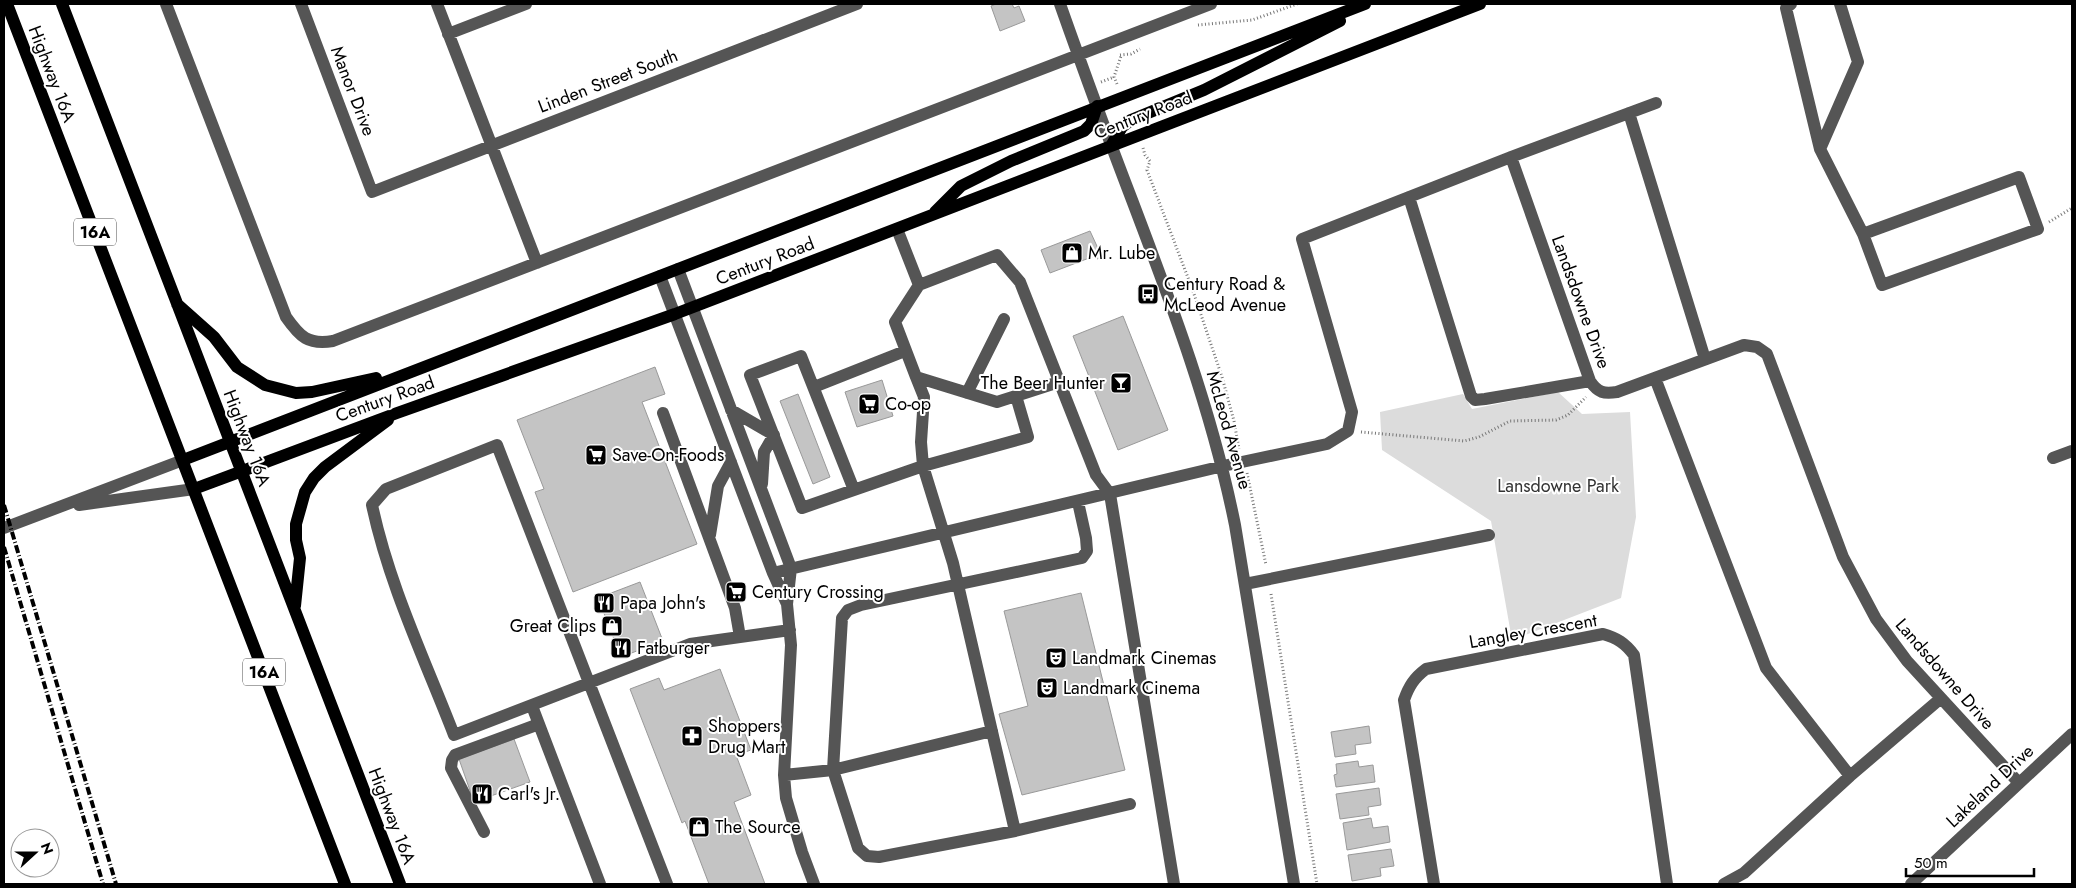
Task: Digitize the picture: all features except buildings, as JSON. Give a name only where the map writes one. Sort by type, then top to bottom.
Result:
[{"type":"main road","name":"Highway 16A","points":[[7,4],[345,884]]},
{"type":"main road","name":"Highway 16A","points":[[62,4],[400,884]]},
{"type":"main road","name":"Century Road","points":[[183,460],[1365,4]]},
{"type":"main road","points":[[1111,146],[1122,127],[1131,120],[1204,90],[1374,4]]},
{"type":"main road","name":"Century Road","points":[[194,489],[397,413],[675,314],[1480,4]]},
{"type":"main road","points":[[932,215],[961,186],[1011,161],[1084,130],[1091,124],[1097,106]]},
{"type":"main road","points":[[176,302],[214,336],[237,367],[265,385],[280,390],[296,393],[312,392],[416,369]]},
{"type":"main road","points":[[294,608],[300,558],[296,540],[296,524],[305,492],[325,466],[397,413]]},
{"type":"street","points":[[166,4],[286,317],[294,329],[306,340],[319,343],[333,341],[1212,4]]},
{"type":"street","name":"Manor Drive","points":[[301,4],[372,192]]},
{"type":"street","points":[[437,4],[536,263]]},
{"type":"street","points":[[448,34],[526,4]]},
{"type":"street","name":"Linden Street South","points":[[372,192],[857,4]]},
{"type":"street","name":"McLeod Avenue","points":[[1060,4],[1174,313],[1201,390],[1223,466],[1245,584],[1294,884]]},
{"type":"street","points":[[1791,4],[1786,8],[1820,149],[1863,234],[1882,285],[2038,229],[2019,178],[1863,234]]},
{"type":"street","points":[[1820,149],[1858,62],[1840,4]]},
{"type":"street","points":[[773,573],[1223,466],[1327,444],[1348,431],[1352,412],[1302,239],[1510,157],[1656,103]]},
{"type":"street","points":[[1629,113],[1705,359]]},
{"type":"street","name":"Landsdowne Drive","points":[[1510,157],[1592,384],[1601,393],[1612,393],[1744,344],[1757,347],[1767,354],[1843,557],[1860,592],[1876,619],[1907,661],[2019,783]]},
{"type":"street","points":[[1409,196],[1470,396],[1475,400],[1592,384]]},
{"type":"street","points":[[897,229],[919,285]]},
{"type":"street","points":[[1015,831],[945,533],[923,466],[921,442],[924,397],[895,322],[919,285],[997,255],[1020,282],[1096,475],[1110,494],[1174,884]]},
{"type":"street","points":[[678,269],[791,568],[788,604],[790,630],[784,775],[786,798],[802,852],[814,884]]},
{"type":"street","points":[[660,276],[773,573],[788,604]]},
{"type":"street","points":[[967,393],[1004,319]]},
{"type":"street","points":[[814,387],[905,351]]},
{"type":"street","points":[[854,490],[801,356],[750,375],[802,508],[854,490],[923,466],[1028,437],[1016,396]]},
{"type":"street","points":[[916,377],[997,402],[1060,382]]},
{"type":"street","points":[[1655,378],[1766,668],[1850,776]]},
{"type":"street","points":[[731,410],[774,435]]},
{"type":"street","points":[[663,413],[735,608],[740,637]]},
{"type":"street","points":[[761,489],[764,452],[774,435]]},
{"type":"street","points":[[667,884],[589,684],[497,445],[386,488],[372,505],[379,538],[389,569],[454,735],[532,706],[589,684],[690,644],[790,630]]},
{"type":"street","points":[[2053,458],[2072,451]]},
{"type":"street","name":"Century Road","points":[[4,528],[52,508],[183,460]]},
{"type":"street","points":[[709,536],[718,486],[731,462]]},
{"type":"street","name":"Century Road","points":[[52,508],[194,489]]},
{"type":"street","points":[[1078,502],[1087,551],[1082,558],[861,605],[848,610],[842,618],[833,770],[858,848],[867,856],[879,857],[1015,831],[1130,804]]},
{"type":"street","points":[[1245,584],[1489,535]]},
{"type":"street","name":"Langley Crescent","points":[[1434,884],[1404,700],[1409,686],[1426,669],[1603,634],[1616,637],[1628,646],[1634,655],[1667,884]]},
{"type":"street","points":[[1724,884],[1744,873],[1850,776],[1940,699]]},
{"type":"street","points":[[532,706],[600,884]]},
{"type":"street","points":[[484,832],[451,768],[452,760],[456,755],[539,724]]},
{"type":"street","points":[[784,775],[833,770],[992,731]]},
{"type":"street","name":"Lakeland Drive","points":[[1911,884],[2072,734]]},
{"type":"path","points":[[1192,26],[1252,20],[1297,4]]},
{"type":"path","points":[[1101,46],[1121,56],[1130,54],[1144,46]]},
{"type":"path","points":[[1114,77],[1121,56]]},
{"type":"path","points":[[1145,155],[1150,161],[1147,170],[1193,291],[1222,377],[1234,421],[1236,443]]},
{"type":"path","points":[[2038,229],[2072,208]]},
{"type":"path","points":[[1348,431],[1464,441],[1480,437],[1510,421],[1556,420],[1564,418],[1592,384]]},
{"type":"path","points":[[1249,479],[1268,580],[1317,884]]},
{"type":"green space","name":"Lansdowne Park","points":[[1558,392],[1582,414],[1630,412],[1636,517],[1621,598],[1512,640],[1491,521],[1382,450],[1380,412],[1463,394],[1472,409]]},
{"type":"railway","points":[[4,505],[116,884]]},
{"type":"railway","points":[[4,547],[103,884]]},
{"type":"place","name":"Mr. Lube","points":[[1072,253]]},
{"type":"place","name":"Century Road & McLeod Avenue","points":[[1148,294]]},
{"type":"place","name":"The Beer Hunter","points":[[1121,383]]},
{"type":"place","name":"Co-op","points":[[869,404]]},
{"type":"place","name":"Save-On-Foods","points":[[596,455]]},
{"type":"place","name":"Century Crossing","points":[[736,592]]},
{"type":"place","name":"Papa John's","points":[[604,603]]},
{"type":"place","name":"Great Clips","points":[[612,626]]},
{"type":"place","name":"Fatburger","points":[[621,648]]},
{"type":"place","name":"Landmark Cinemas","points":[[1056,658]]},
{"type":"place","name":"Landmark Cinema","points":[[1047,688]]},
{"type":"place","name":"Shoppers Drug Mart","points":[[692,736]]},
{"type":"place","name":"Carl's Jr.","points":[[482,794]]},
{"type":"place","name":"The Source","points":[[699,827]]}]
